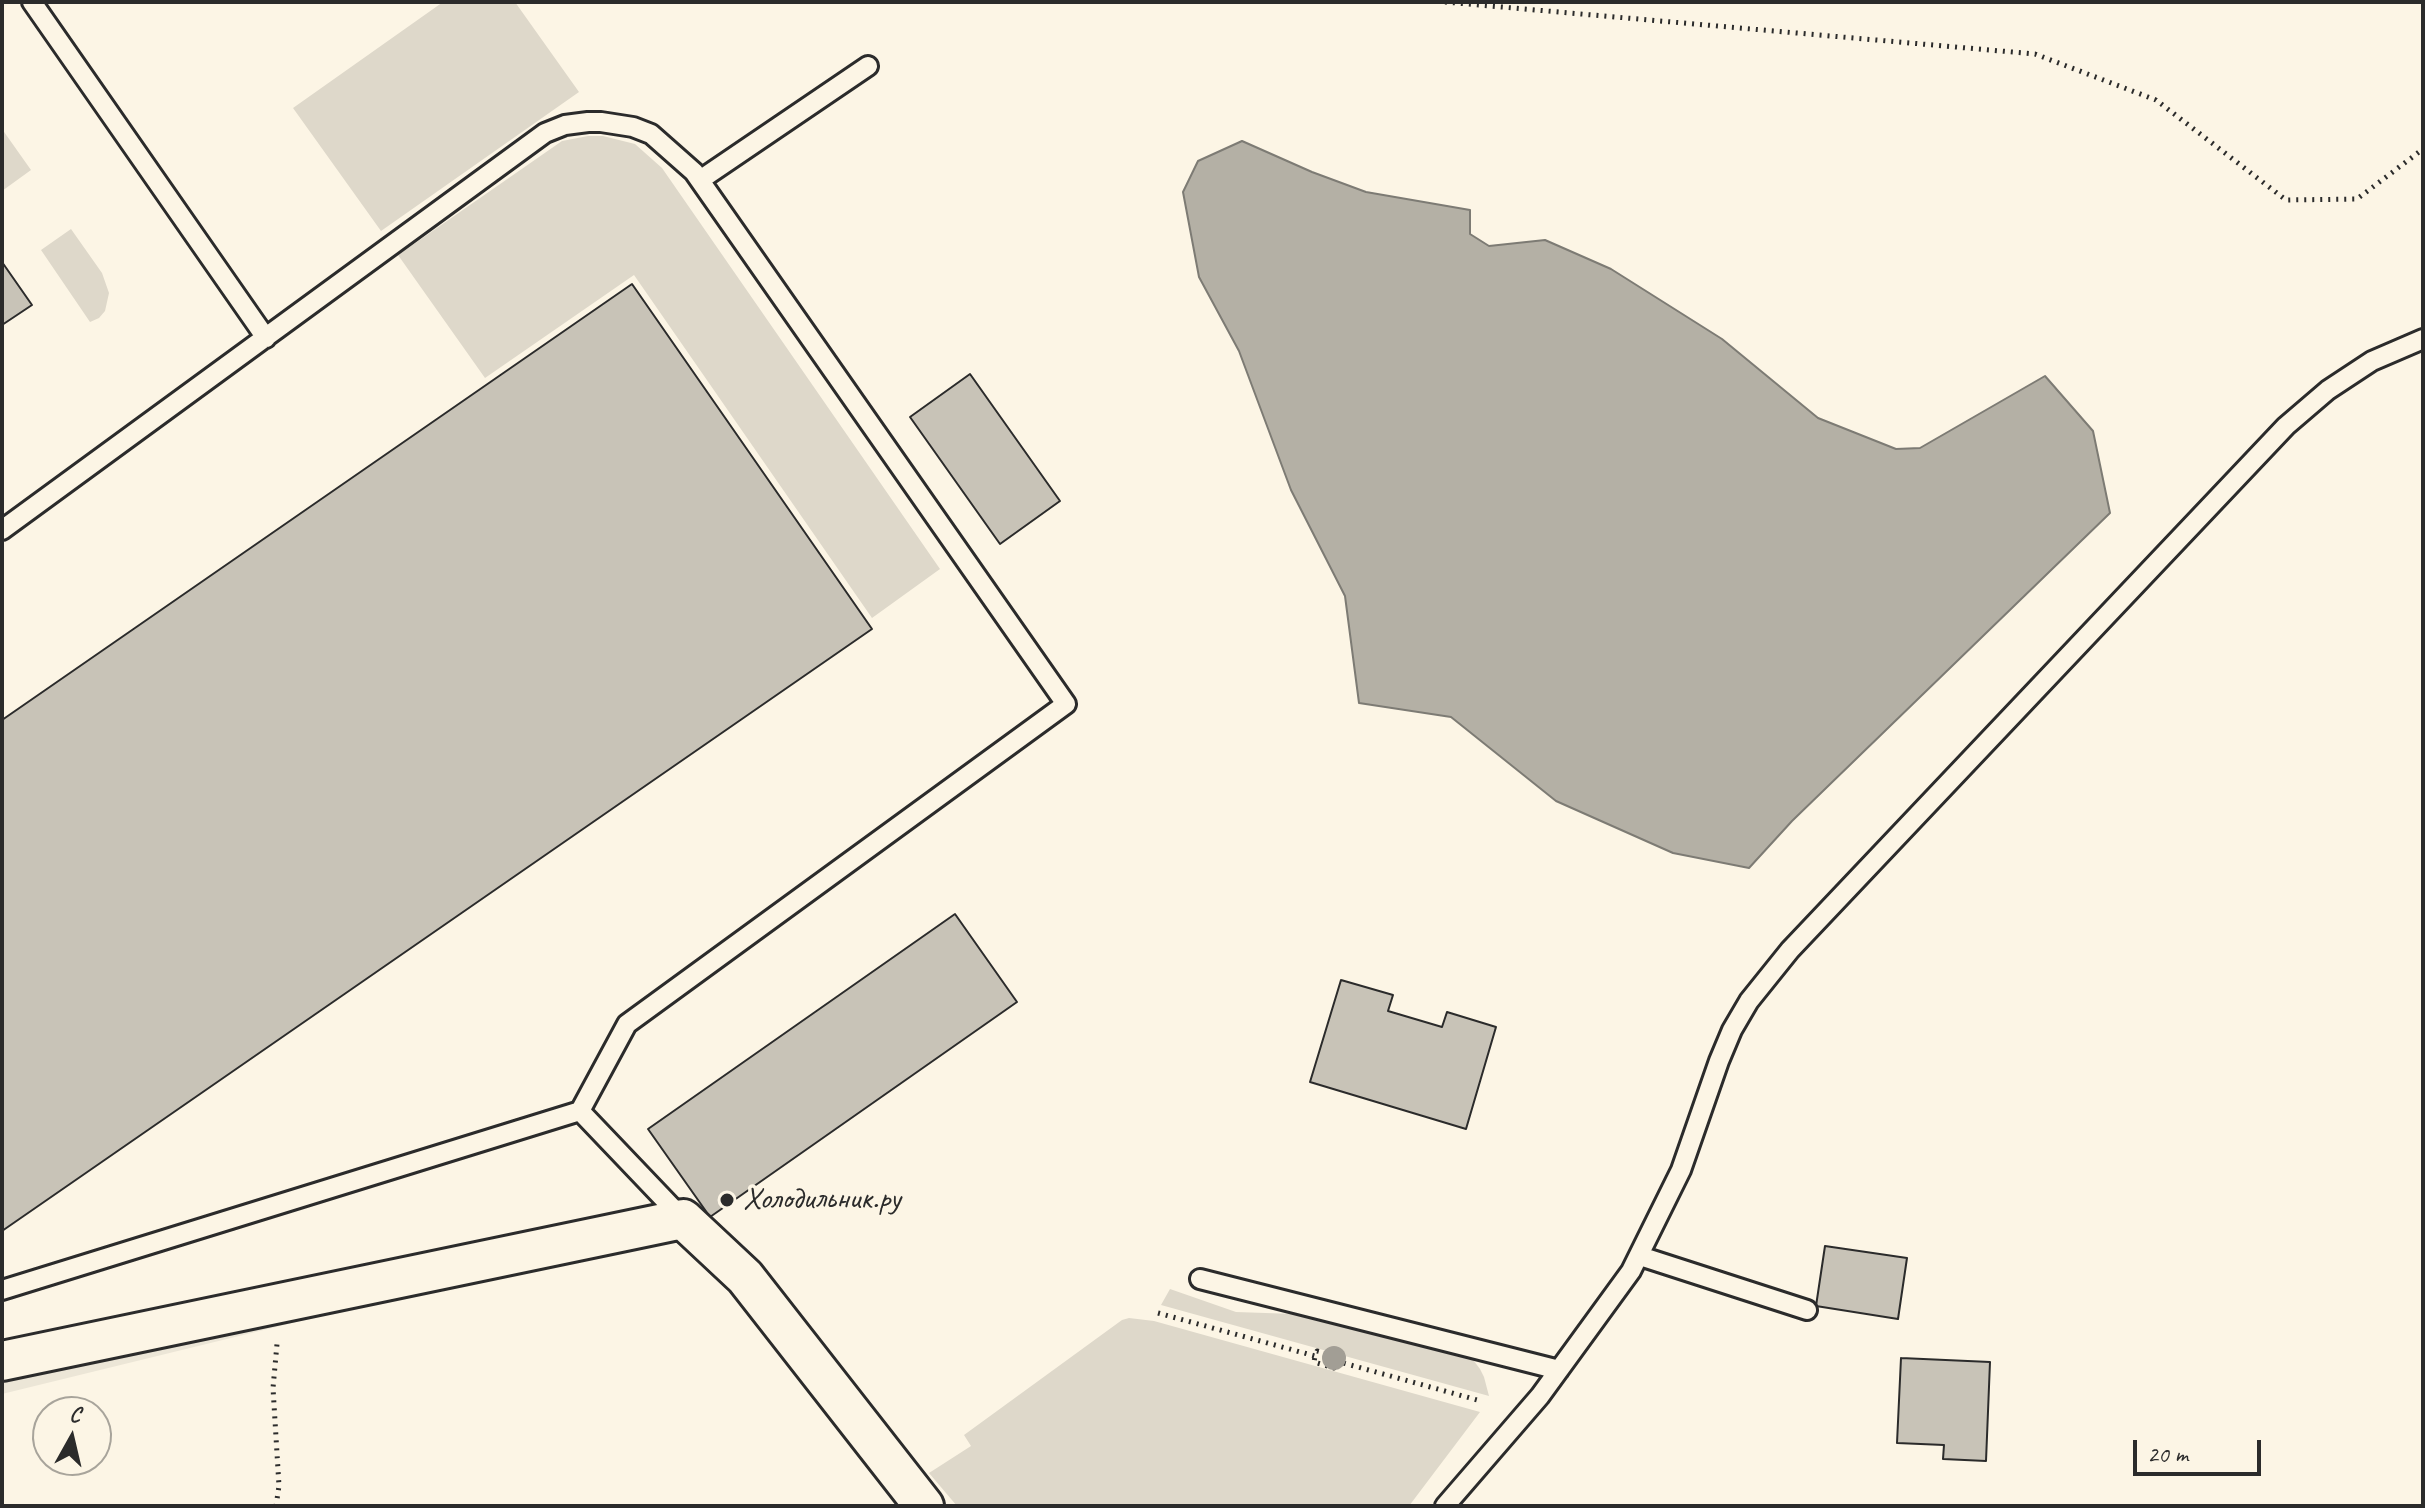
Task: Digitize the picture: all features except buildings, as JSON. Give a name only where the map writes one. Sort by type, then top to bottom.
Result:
[{"type":"street","points":[[2,1361],[683,1219],[745,1277],[924,1506]]},
{"type":"lane","points":[[32,2],[266,338]]},
{"type":"lane","points":[[700,180],[868,66]]},
{"type":"lane","points":[[2,530],[545,133],[565,125],[601,122],[633,127],[651,134],[694,172],[1066,704],[627,1024],[580,1111],[2,1290]]},
{"type":"lane","points":[[1445,1506],[1540,1396],[1640,1256],[1681,1170],[1732,1030],[1749,1001],[1790,950],[2286,426],[2328,390],[2372,361],[2423,339]]},
{"type":"lane","points":[[580,1111],[683,1219]]},
{"type":"lane","points":[[1640,1256],[1807,1310]]},
{"type":"lane","points":[[1200,1279],[1559,1370]]},
{"type":"path","points":[[1445,2],[2035,54],[2156,100],[2286,200],[2357,199],[2423,149]]},
{"type":"path","points":[[276,1506],[279,1486],[273,1398],[274,1363],[289,1301]]},
{"type":"path","points":[[1158,1313],[1315,1356]]},
{"type":"path","points":[[1317,1351],[1337,1356],[1334,1368],[1314,1362],[1315,1356],[1317,1351]]},
{"type":"path","points":[[1336,1361],[1481,1401]]},
{"type":"shaded area","points":[[443,2],[515,2],[579,92],[381,231],[293,108]]},
{"type":"shaded area","points":[[2,129],[31,170],[2,191]]},
{"type":"shaded area","points":[[603,136],[635,144],[662,168],[940,569],[872,618],[634,275],[485,378],[398,255],[562,141]]},
{"type":"shaded area","points":[[1242,141],[1366,192],[1470,210],[1470,234],[1489,246],[1545,240],[1611,269],[1722,339],[1818,418],[1896,449],[1920,448],[2045,376],[2093,431],[2110,513],[1792,821],[1749,868],[1673,853],[1556,801],[1451,717],[1359,703],[1345,596],[1291,490],[1239,351],[1199,277],[1183,192],[1198,161]]},
{"type":"shaded area","points":[[71,229],[102,273],[109,293],[105,311],[90,322],[41,250]]},
{"type":"shaded area","points":[[566,1256],[2,1394],[2,1362]]},
{"type":"shaded area","points":[[1170,1289],[1236,1312],[1295,1314],[1461,1353],[1480,1369],[1489,1396],[1161,1305]]},
{"type":"shaded area","points":[[1122,1320],[1154,1321],[1480,1412],[1409,1506],[957,1506],[929,1473],[971,1446],[964,1435]]},
{"type":"place","name":"Холодильник.ру","points":[[727,1200]]}]
